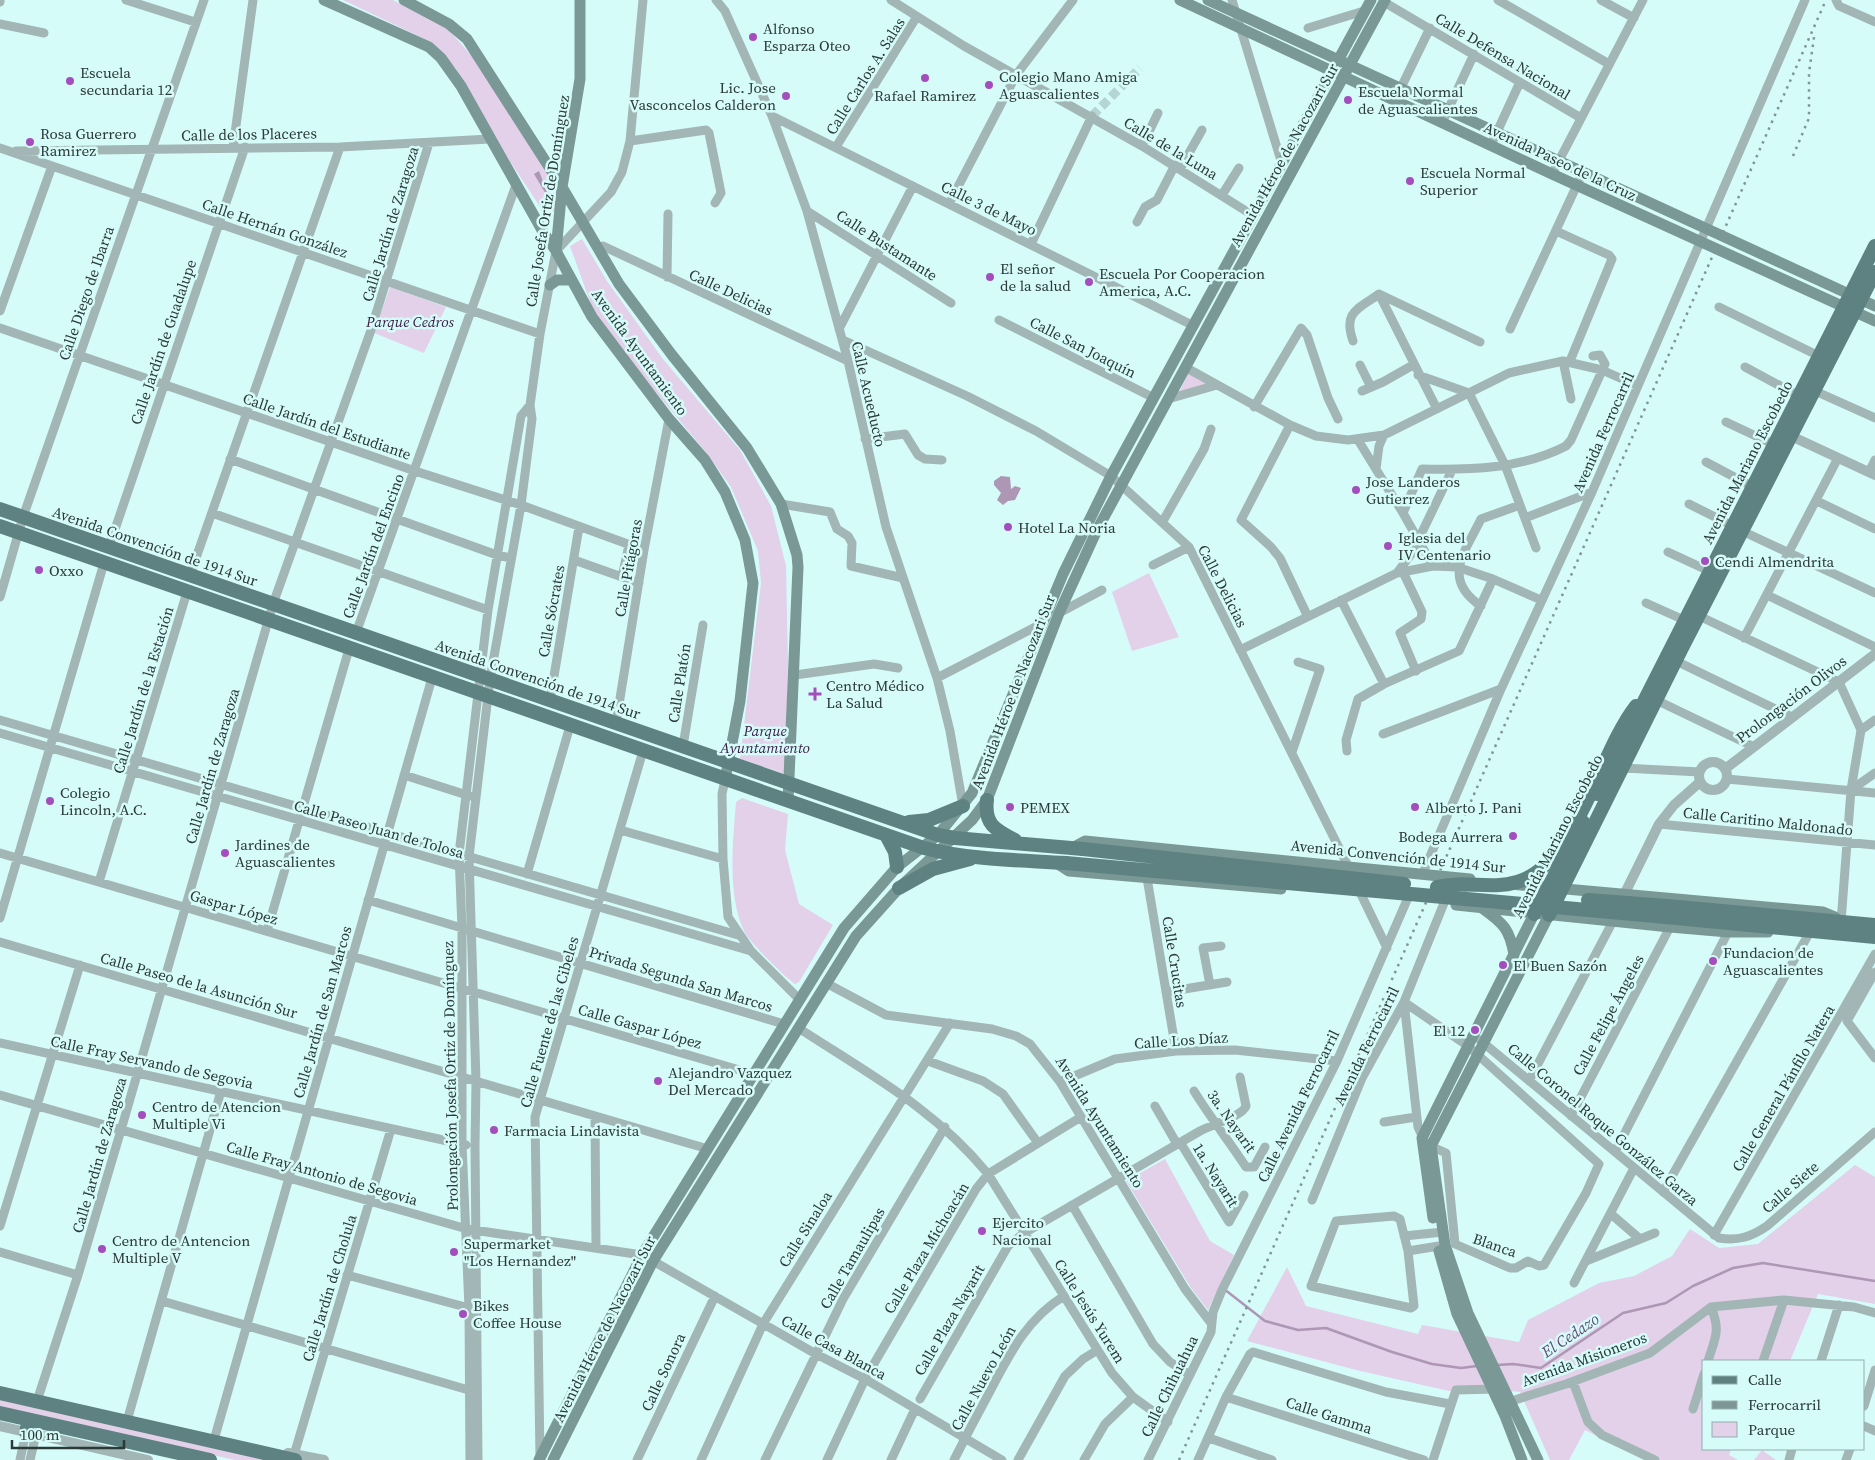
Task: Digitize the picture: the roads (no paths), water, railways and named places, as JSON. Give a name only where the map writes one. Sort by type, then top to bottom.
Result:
[{"type":"main road","name":"Avenida Ayuntamiento","points":[[324,0],[429,47],[441,58],[461,86],[516,185],[556,250],[592,317],[669,418],[704,460],[720,484],[745,540],[753,583],[740,701],[730,762],[725,780]]},
{"type":"main road","name":"Avenida Ayuntamiento","points":[[404,0],[450,24],[467,39],[562,187],[620,284],[672,355],[747,448],[781,504],[798,561],[795,675],[788,802]]},
{"type":"main road","name":"Calle Josefa Ortiz de Domínguez","points":[[556,250],[562,187],[580,79],[580,0]]},
{"type":"main road","name":"Avenida Paseo de la Cruz","points":[[1180,0],[1700,242],[1853,303],[1875,306]]},
{"type":"main road","name":"Avenida Paseo de la Cruz","points":[[1208,0],[1705,228],[1853,303],[1875,321]]},
{"type":"main road","name":"Avenida Héroe de Nacozari Sur","points":[[539,1459],[642,1254],[844,928],[897,867],[924,848],[938,835],[972,794],[1063,574],[1111,476],[1371,0]]},
{"type":"main road","name":"Avenida Héroe de Nacozari Sur","points":[[553,1460],[653,1260],[800,1029],[856,936],[899,888],[940,852],[972,820],[987,800],[1059,613],[1121,484],[1385,1]]},
{"type":"main road","name":"Avenida Mariano Escobedo","points":[[1676,652],[1684,620],[1709,571],[1738,528],[1815,391],[1875,246]]},
{"type":"main road","name":"Avenida Mariano Escobedo","points":[[1431,1146],[1481,1060],[1484,1043],[1550,915],[1567,853],[1645,702],[1699,616],[1738,528],[1753,487],[1819,356],[1875,272]]},
{"type":"main road","points":[[550,284],[557,280],[571,280]]},
{"type":"main road","name":"Avenida Convención de 1914 Sur","points":[[0,509],[938,835],[1437,887],[1734,923]]},
{"type":"main road","name":"Avenida Convención de 1914 Sur","points":[[0,526],[788,802],[940,852],[978,857],[1784,927],[1875,937]]},
{"type":"main road","name":"Avenida Mariano Escobedo","points":[[1422,1138],[1534,914],[1556,889],[1622,768],[1645,702]]},
{"type":"main road","points":[[1437,887],[1447,884],[1492,886],[1516,882],[1530,877],[1542,869],[1556,856],[1568,835],[1617,736],[1645,702]]},
{"type":"main road","points":[[987,800],[985,813],[990,823],[999,833],[1025,844]]},
{"type":"main road","points":[[903,822],[929,820],[963,806]]},
{"type":"main road","points":[[886,835],[896,852],[897,867]]},
{"type":"main road","name":"Avenida Convención de 1914 Sur","points":[[1078,849],[1086,841],[1382,869],[1524,886],[1823,912],[1836,917],[1840,922]]},
{"type":"main road","points":[[1524,886],[1538,879],[1567,853]]},
{"type":"main road","points":[[899,888],[933,868],[978,857]]},
{"type":"main road","name":"Avenida Convención de 1914 Sur","points":[[1061,863],[1069,871],[1407,900],[1670,927],[1734,923],[1840,922],[1875,925]]},
{"type":"main road","points":[[1381,898],[1386,892],[1389,881],[1382,869]]},
{"type":"main road","points":[[1446,904],[1454,891],[1448,877]]},
{"type":"main road","points":[[1469,906],[1463,903],[1461,895],[1463,888],[1472,880]]},
{"type":"main road","points":[[1481,908],[1505,927],[1510,934],[1514,954]]},
{"type":"main road","points":[[1536,940],[1553,924],[1576,917]]},
{"type":"main road","points":[[1422,1138],[1441,1246],[1463,1313],[1505,1403],[1538,1460]]},
{"type":"main road","points":[[1431,1146],[1439,1232]]},
{"type":"main road","points":[[653,1260],[650,1251],[664,1228],[663,1220]]},
{"type":"main road","points":[[0,1393],[294,1457]]},
{"type":"main road","points":[[1505,1403],[1522,1460]]},
{"type":"main road","points":[[0,1413],[30,1428],[210,1460]]},
{"type":"street","points":[[126,0],[195,22]]},
{"type":"street","name":"Calle Diego de Ibarra","points":[[0,597],[23,517],[134,194],[204,0]]},
{"type":"street","points":[[233,148],[253,0]]},
{"type":"street","points":[[556,250],[611,192],[622,172],[630,142],[643,0]]},
{"type":"street","name":"Calle Acueducto","points":[[716,0],[724,11],[772,116],[807,211],[843,340],[886,527],[937,678],[950,731],[963,806]]},
{"type":"street","name":"Calle de la Luna","points":[[891,0],[916,18],[1092,116],[1178,167],[1254,216]]},
{"type":"street","points":[[949,204],[1016,75],[1074,0]]},
{"type":"street","points":[[1232,0],[1282,164]]},
{"type":"street","points":[[1498,0],[1609,64]]},
{"type":"street","points":[[1601,0],[1634,18]]},
{"type":"street","points":[[1552,174],[1643,0]]},
{"type":"street","name":"Avenida Ferrocarril","points":[[1424,874],[1501,689],[1592,492],[1805,0]]},
{"type":"street","points":[[1836,0],[1839,6],[1875,22]]},
{"type":"street","name":"Calle Defensa Nacional","points":[[1385,1],[1581,118]]},
{"type":"street","points":[[1308,28],[1364,11]]},
{"type":"street","name":"Calle Carlos A. Salas","points":[[836,147],[916,18]]},
{"type":"street","points":[[0,24],[44,32]]},
{"type":"street","points":[[1395,100],[1430,28]]},
{"type":"street","points":[[1442,123],[1474,54]]},
{"type":"street","points":[[1491,146],[1520,82]]},
{"type":"street","points":[[1142,146],[1158,113]]},
{"type":"street","name":"Calle 3 de Mayo","points":[[772,116],[1194,326]]},
{"type":"street","points":[[1031,244],[1092,116]]},
{"type":"street","points":[[630,142],[706,130],[709,134],[721,193],[715,203]]},
{"type":"street","points":[[1137,222],[1145,207],[1157,200],[1202,130]]},
{"type":"street","name":"Calle de los Placeres","points":[[4,149],[340,147],[429,144],[490,139]]},
{"type":"street","name":"Calle Jardín de Zaragoza","points":[[37,1401],[78,1275],[121,1130],[268,620],[294,542],[370,333],[429,144]]},
{"type":"street","name":"Calle Jardín de Guadalupe","points":[[108,547],[162,384],[245,147]]},
{"type":"street","points":[[190,575],[340,147]]},
{"type":"street","name":"Calle Hernán González","points":[[4,149],[540,334]]},
{"type":"street","points":[[0,311],[52,166]]},
{"type":"street","points":[[1222,195],[1239,168]]},
{"type":"street","points":[[1510,329],[1583,172]]},
{"type":"street","name":"Calle Jardín del Encino","points":[[356,633],[473,311],[516,185]]},
{"type":"street","points":[[840,329],[913,186]]},
{"type":"street","name":"Calle Bustamante","points":[[807,211],[951,303]]},
{"type":"street","points":[[667,277],[668,214]]},
{"type":"street","points":[[1556,231],[1609,254],[1612,259],[1566,361],[1571,399]]},
{"type":"street","name":"Calle Delicias","points":[[603,246],[848,361]]},
{"type":"street","name":"Calle Josefa Ortiz de Domínguez","points":[[484,677],[512,558],[521,505],[532,419],[530,405],[540,334],[556,250]]},
{"type":"street","points":[[1353,341],[1348,327],[1351,314],[1379,294]]},
{"type":"street","points":[[1379,294],[1480,342]]},
{"type":"street","points":[[1379,294],[1418,375],[1437,409]]},
{"type":"street","points":[[1719,307],[1819,356]]},
{"type":"street","name":"Calle San Joaquín","points":[[999,320],[1154,398]]},
{"type":"street","name":"Calle Jardín del Estudiante","points":[[0,328],[415,471],[508,500],[644,550]]},
{"type":"street","points":[[1254,407],[1301,328],[1307,335],[1328,398],[1338,419]]},
{"type":"street","name":"Calle Delicias","points":[[843,340],[976,400],[1036,432],[1111,476],[1163,521],[1189,547],[1292,752],[1387,948]]},
{"type":"street","points":[[1403,513],[1422,469],[1452,470],[1505,465],[1566,446],[1571,440],[1605,364],[1603,357],[1600,355],[1593,356]]},
{"type":"street","points":[[1185,367],[1290,426],[1316,436],[1358,440],[1384,435],[1509,373],[1566,361],[1602,370],[1638,386]]},
{"type":"street","points":[[1362,391],[1413,364]]},
{"type":"street","points":[[1360,365],[1371,387]]},
{"type":"street","points":[[1745,367],[1799,396]]},
{"type":"street","points":[[1418,375],[1468,393],[1505,465],[1536,548]]},
{"type":"street","points":[[1168,399],[1217,385]]},
{"type":"street","points":[[1815,391],[1875,418]]},
{"type":"street","name":"Calle Josefa Ortiz de Domínguez","points":[[482,695],[488,610],[497,555],[522,416],[530,405]]},
{"type":"street","name":"Calle Pitágoras","points":[[616,723],[644,550],[669,418]]},
{"type":"street","points":[[1726,422],[1774,445]]},
{"type":"street","points":[[1290,426],[1254,490],[1241,520],[1271,547],[1280,558],[1308,615]]},
{"type":"street","points":[[1163,521],[1204,449],[1212,429]]},
{"type":"street","points":[[865,439],[905,434],[918,455],[925,459],[942,460]]},
{"type":"street","points":[[1376,470],[1379,446],[1384,435]]},
{"type":"street","points":[[1791,436],[1872,474],[1875,460]]},
{"type":"street","points":[[1358,440],[1433,566]]},
{"type":"street","points":[[1744,638],[1838,458]]},
{"type":"street","points":[[230,459],[497,555],[512,558]]},
{"type":"street","points":[[1706,462],[1753,487]]},
{"type":"street","points":[[1400,572],[1412,553],[1452,470]]},
{"type":"street","points":[[1525,518],[1592,492]]},
{"type":"street","points":[[1816,501],[1875,529]]},
{"type":"street","points":[[781,504],[830,512],[837,530],[848,536],[852,543],[852,566],[903,578]]},
{"type":"street","points":[[1689,504],[1875,593]]},
{"type":"street","points":[[1481,606],[1472,600],[1465,591],[1459,580],[1458,567],[1481,519],[1520,505]]},
{"type":"street","points":[[212,513],[488,610]]},
{"type":"street","name":"Calle Sócrates","points":[[550,700],[580,527]]},
{"type":"street","points":[[622,577],[629,544]]},
{"type":"street","points":[[1153,565],[1189,547]]},
{"type":"street","points":[[1668,552],[1709,571]]},
{"type":"street","points":[[574,560],[639,583]]},
{"type":"street","points":[[0,918],[104,563]]},
{"type":"street","points":[[1240,650],[1308,615],[1400,572],[1433,566],[1458,567],[1493,578],[1541,600]]},
{"type":"street","points":[[1400,572],[1422,612],[1420,619],[1400,633],[1416,671]]},
{"type":"street","points":[[1347,751],[1346,740],[1358,699],[1384,684],[1459,651],[1493,578]]},
{"type":"street","points":[[1059,613],[1102,590]]},
{"type":"street","name":"Calle Jardín de la Estación","points":[[99,882],[187,592]]},
{"type":"street","points":[[1767,594],[1875,647]]},
{"type":"street","points":[[1341,600],[1384,684]]},
{"type":"street","points":[[1646,603],[1684,620]]},
{"type":"street","points":[[1699,616],[1838,682],[1861,730],[1851,790],[1840,922]]},
{"type":"street","points":[[937,678],[1043,623]]},
{"type":"street","name":"Calle Platón","points":[[683,746],[703,624]]},
{"type":"street","points":[[267,931],[349,648]]},
{"type":"street","points":[[1676,652],[1792,717]]},
{"type":"street","name":"Prolongación Olivos","points":[[1726,774],[1752,746],[1875,654]]},
{"type":"street","points":[[1292,752],[1320,669],[1298,662]]},
{"type":"street","points":[[795,675],[874,664],[898,668]]},
{"type":"street","name":"Calle Jardín de San Marcos","points":[[214,1440],[432,678]]},
{"type":"street","points":[[1383,734],[1501,689]]},
{"type":"street","name":"Prolongación Josefa Ortiz de Domínguez","points":[[470,1460],[467,1229],[462,1144],[462,928],[458,866],[466,795],[482,695]]},
{"type":"street","name":"Prolongación Josefa Ortiz de Domínguez","points":[[478,1460],[475,991],[469,856],[476,797],[482,695]]},
{"type":"street","points":[[1645,702],[1752,746]]},
{"type":"street","name":"Calle Paseo Juan de Tolosa","points":[[0,720],[738,935]]},
{"type":"street","points":[[1861,730],[1875,720]]},
{"type":"street","points":[[527,874],[570,726]]},
{"type":"street","name":"Calle Paseo Juan de Tolosa","points":[[0,733],[751,951]]},
{"type":"street","name":"Calle Fuente de las Cibeles","points":[[539,1459],[538,1240],[535,1117],[643,751]]},
{"type":"street","points":[[1624,895],[1659,824],[1710,763],[1718,764],[1726,774],[1875,793]]},
{"type":"street","points":[[1622,768],[1700,777]]},
{"type":"street","points":[[1851,790],[1875,773]]},
{"type":"street","points":[[1700,777],[1706,789],[1716,790],[1724,786],[1726,774]]},
{"type":"street","points":[[404,775],[476,797]]},
{"type":"street","points":[[725,780],[722,794],[723,860],[728,917],[738,935],[751,951],[800,1000]]},
{"type":"street","name":"Calle Caritino Maldonado","points":[[1659,824],[1875,845]]},
{"type":"street","points":[[620,830],[723,860]]},
{"type":"street","name":"Gaspar López","points":[[0,853],[461,988]]},
{"type":"street","name":"Calle Crucitas","points":[[1147,878],[1176,1051]]},
{"type":"street","name":"Privada Segunda San Marcos","points":[[368,900],[784,1024]]},
{"type":"street","name":"Calle Avenida Ferrocarril","points":[[1211,1323],[1222,1290],[1337,1061],[1407,900]]},
{"type":"street","name":"Avenida Ferrocarril","points":[[1312,1200],[1362,1078],[1404,1002],[1446,904]]},
{"type":"street","points":[[1529,1081],[1613,920]]},
{"type":"street","points":[[1615,1152],[1734,923]]},
{"type":"street","name":"Calle Felipe Ángeles","points":[[1571,1116],[1670,927]]},
{"type":"street","points":[[1663,1192],[1812,930]]},
{"type":"street","name":"Calle Paseo de la Asunción Sur","points":[[0,942],[708,1149]]},
{"type":"street","points":[[1210,985],[1203,948],[1221,946]]},
{"type":"street","name":"Calle General Pánfilo Natera","points":[[1714,1235],[1875,954]]},
{"type":"street","points":[[0,1226],[80,965]]},
{"type":"street","points":[[1874,1056],[1847,1021],[1875,972]]},
{"type":"street","points":[[1166,992],[1227,982]]},
{"type":"street","name":"Avenida Ayuntamiento","points":[[826,983],[886,1015],[992,1029],[1016,1036],[1030,1044],[1060,1082],[1185,1289],[1211,1323]]},
{"type":"street","name":"Calle Gaspar López","points":[[461,988],[753,1074]]},
{"type":"street","points":[[1404,1002],[1468,1046],[1481,1060]]},
{"type":"street","points":[[1404,1002],[1416,1116],[1422,1138],[1431,1146]]},
{"type":"street","name":"Calle Sinaloa","points":[[701,1460],[763,1324],[928,1061],[950,1022]]},
{"type":"street","name":"Calle Jesús Yurem","points":[[800,1029],[905,1096],[945,1127],[967,1148],[988,1174],[1096,1351],[1132,1397],[1168,1422]]},
{"type":"street","name":"Calle Coronel Roque González Garza","points":[[1473,1035],[1714,1235]]},
{"type":"street","name":"Calle Fray Servando de Segovia","points":[[0,1042],[475,1146]]},
{"type":"street","name":"Calle Los Díaz","points":[[1060,1082],[1115,1059],[1176,1051],[1235,1050],[1337,1061]]},
{"type":"street","name":"Blanca","points":[[1431,1146],[1446,1153],[1455,1244],[1516,1268],[1528,1261],[1539,1266],[1544,1265],[1599,1164],[1481,1060]]},
{"type":"street","points":[[928,1061],[983,1080],[1003,1094],[1038,1143]]},
{"type":"street","name":"Calle Plaza Nayarit","points":[[920,1399],[1008,1246],[1024,1233],[1179,1143],[1216,1122],[1225,1120],[1245,1110],[1240,1077]]},
{"type":"street","points":[[127,1421],[221,1091]]},
{"type":"street","name":"3a. Nayarit","points":[[1194,1091],[1208,1115],[1216,1122],[1246,1167],[1254,1167],[1265,1147]]},
{"type":"street","name":"Calle Fray Antonio de Segovia","points":[[0,1095],[478,1232],[642,1254]]},
{"type":"street","name":"1a. Nayarit","points":[[1155,1106],[1229,1222],[1244,1195]]},
{"type":"street","points":[[595,1116],[596,1248]]},
{"type":"street","points":[[1384,1122],[1416,1116]]},
{"type":"street","name":"Calle Plaza Michoacán","points":[[827,1460],[865,1379],[958,1217],[988,1174],[1081,1117]]},
{"type":"street","name":"Calle Tamaulipas","points":[[766,1460],[846,1294],[945,1127]]},
{"type":"street","name":"Calle Jardín de Cholula","points":[[294,1457],[391,1129]]},
{"type":"street","name":"Calle Siete","points":[[1714,1235],[1734,1240],[1752,1236],[1767,1226],[1875,1132]]},
{"type":"street","points":[[1574,1283],[1634,1168]]},
{"type":"street","points":[[1072,1206],[1153,1344],[1170,1362],[1190,1375]]},
{"type":"street","points":[[1610,1214],[1640,1239]]},
{"type":"street","points":[[1398,1216],[1404,1236],[1408,1251],[1415,1303],[1411,1308],[1311,1286],[1336,1221],[1398,1216]]},
{"type":"street","points":[[1404,1236],[1439,1232]]},
{"type":"street","points":[[1586,1261],[1655,1233]]},
{"type":"street","points":[[1408,1251],[1441,1246]]},
{"type":"street","points":[[0,1252],[78,1275]]},
{"type":"street","name":"Calle Casa Blanca","points":[[653,1260],[816,1354],[865,1379],[1002,1460]]},
{"type":"street","points":[[347,1275],[469,1308]]},
{"type":"street","name":"Calle Sonora","points":[[637,1460],[715,1296]]},
{"type":"street","name":"Calle Nuevo León","points":[[954,1460],[1015,1345],[1031,1323],[1047,1306],[1064,1296]]},
{"type":"street","points":[[1763,1360],[1784,1300]]},
{"type":"street","points":[[1708,1360],[1716,1336],[1717,1323],[1711,1307],[1784,1300],[1839,1305],[1875,1313]]},
{"type":"street","points":[[162,1301],[479,1393]]},
{"type":"street","points":[[1821,1360],[1839,1305]]},
{"type":"street","name":"Avenida Misioneros","points":[[1505,1403],[1573,1382],[1650,1353],[1711,1307]]},
{"type":"street","name":"Calle Chihuahua","points":[[1148,1460],[1211,1332],[1211,1323]]},
{"type":"street","points":[[1018,1460],[1065,1376],[1083,1359],[1096,1351]]},
{"type":"street","points":[[1198,1460],[1226,1397],[1250,1354],[1254,1352],[1386,1392],[1450,1404]]},
{"type":"street","points":[[1865,1403],[1875,1371]]},
{"type":"street","points":[[1693,1409],[1702,1380]]},
{"type":"street","points":[[1573,1382],[1588,1422],[1602,1435],[1655,1460]]},
{"type":"street","points":[[1433,1460],[1456,1390],[1495,1383]]},
{"type":"street","points":[[1084,1460],[1105,1424],[1132,1397]]},
{"type":"street","name":"Calle Gamma","points":[[1226,1397],[1424,1460]]},
{"type":"street","points":[[891,1460],[915,1409]]},
{"type":"street","points":[[0,1426],[30,1428],[148,1460]]},
{"type":"street","points":[[20,1460],[30,1428]]},
{"type":"street","points":[[30,1428],[30,1460]]},
{"type":"street","points":[[1208,1438],[1272,1460]]},
{"type":"street","points":[[294,1457],[324,1460]]},
{"type":"waterway","name":"El Cedazo","points":[[1498,1365],[1513,1364],[1541,1368],[1623,1313],[1666,1303],[1693,1286],[1733,1268],[1763,1263],[1875,1281]]},
{"type":"waterway","name":"El Cedazo","points":[[1224,1289],[1265,1321],[1298,1330],[1326,1328],[1392,1352],[1432,1364],[1461,1368],[1477,1366]]},
{"type":"tunnel","points":[[1092,116],[1140,68]]},
{"type":"railway","points":[[1179,1460],[1826,0]]},
{"type":"railway","points":[[1793,156],[1809,118],[1809,73],[1814,37]]},
{"type":"place","name":"Alfonso Esparza Oteo","points":[[753,37]]},
{"type":"place","name":"Rafael Ramirez","points":[[925,78]]},
{"type":"place","name":"Escuela secundaria 12","points":[[70,81]]},
{"type":"place","name":"Colegio Mano Amiga Aguascalientes","points":[[989,85]]},
{"type":"place","name":"Lic. Jose Vasconcelos Calderon","points":[[786,96]]},
{"type":"place","name":"Escuela Normal de Aguascalientes","points":[[1348,100]]},
{"type":"place","name":"Rosa Guerrero Ramirez","points":[[30,142]]},
{"type":"place","name":"Escuela Normal Superior","points":[[1410,181]]},
{"type":"place","name":"El señor de la salud","points":[[990,277]]},
{"type":"place","name":"Escuela Por Cooperacion America, A.C.","points":[[1089,282]]},
{"type":"place","name":"Jose Landeros Gutierrez","points":[[1356,490]]},
{"type":"place","name":"Hotel La Noria","points":[[1008,527]]},
{"type":"place","name":"Iglesia del IV Centenario","points":[[1388,546]]},
{"type":"place","name":"Cendi Almendrita","points":[[1705,561]]},
{"type":"place","name":"Oxxo","points":[[39,570]]},
{"type":"place","name":"Centro Médico La Salud","points":[[815,694]]},
{"type":"place","name":"Colegio Lincoln, A.C.","points":[[50,801]]},
{"type":"place","name":"PEMEX","points":[[1010,807]]},
{"type":"place","name":"Alberto J. Pani","points":[[1415,807]]},
{"type":"place","name":"Bodega Aurrera","points":[[1513,836]]},
{"type":"place","name":"Jardines de Aguascalientes","points":[[225,853]]},
{"type":"place","name":"Fundacion de Aguascalientes","points":[[1713,961]]},
{"type":"place","name":"El Buen Sazón","points":[[1503,965]]},
{"type":"place","name":"El 12","points":[[1475,1030]]},
{"type":"place","name":"Alejandro Vazquez Del Mercado","points":[[658,1081]]},
{"type":"place","name":"Centro de Atencion Multiple Vi","points":[[142,1115]]},
{"type":"place","name":"Farmacia Lindavista","points":[[494,1130]]},
{"type":"place","name":"Ejercito Nacional","points":[[982,1231]]},
{"type":"place","name":"Centro de Antencion Multiple V","points":[[102,1249]]},
{"type":"place","name":"Supermarket \"Los Hernandez\"","points":[[454,1252]]},
{"type":"place","name":"Bikes Coffee House","points":[[463,1314]]},
{"type":"park label","name":"Parque Cedros","points":[[410,321]]},
{"type":"park label","name":"Parque Ayuntamiento","points":[[765,738]]}]
